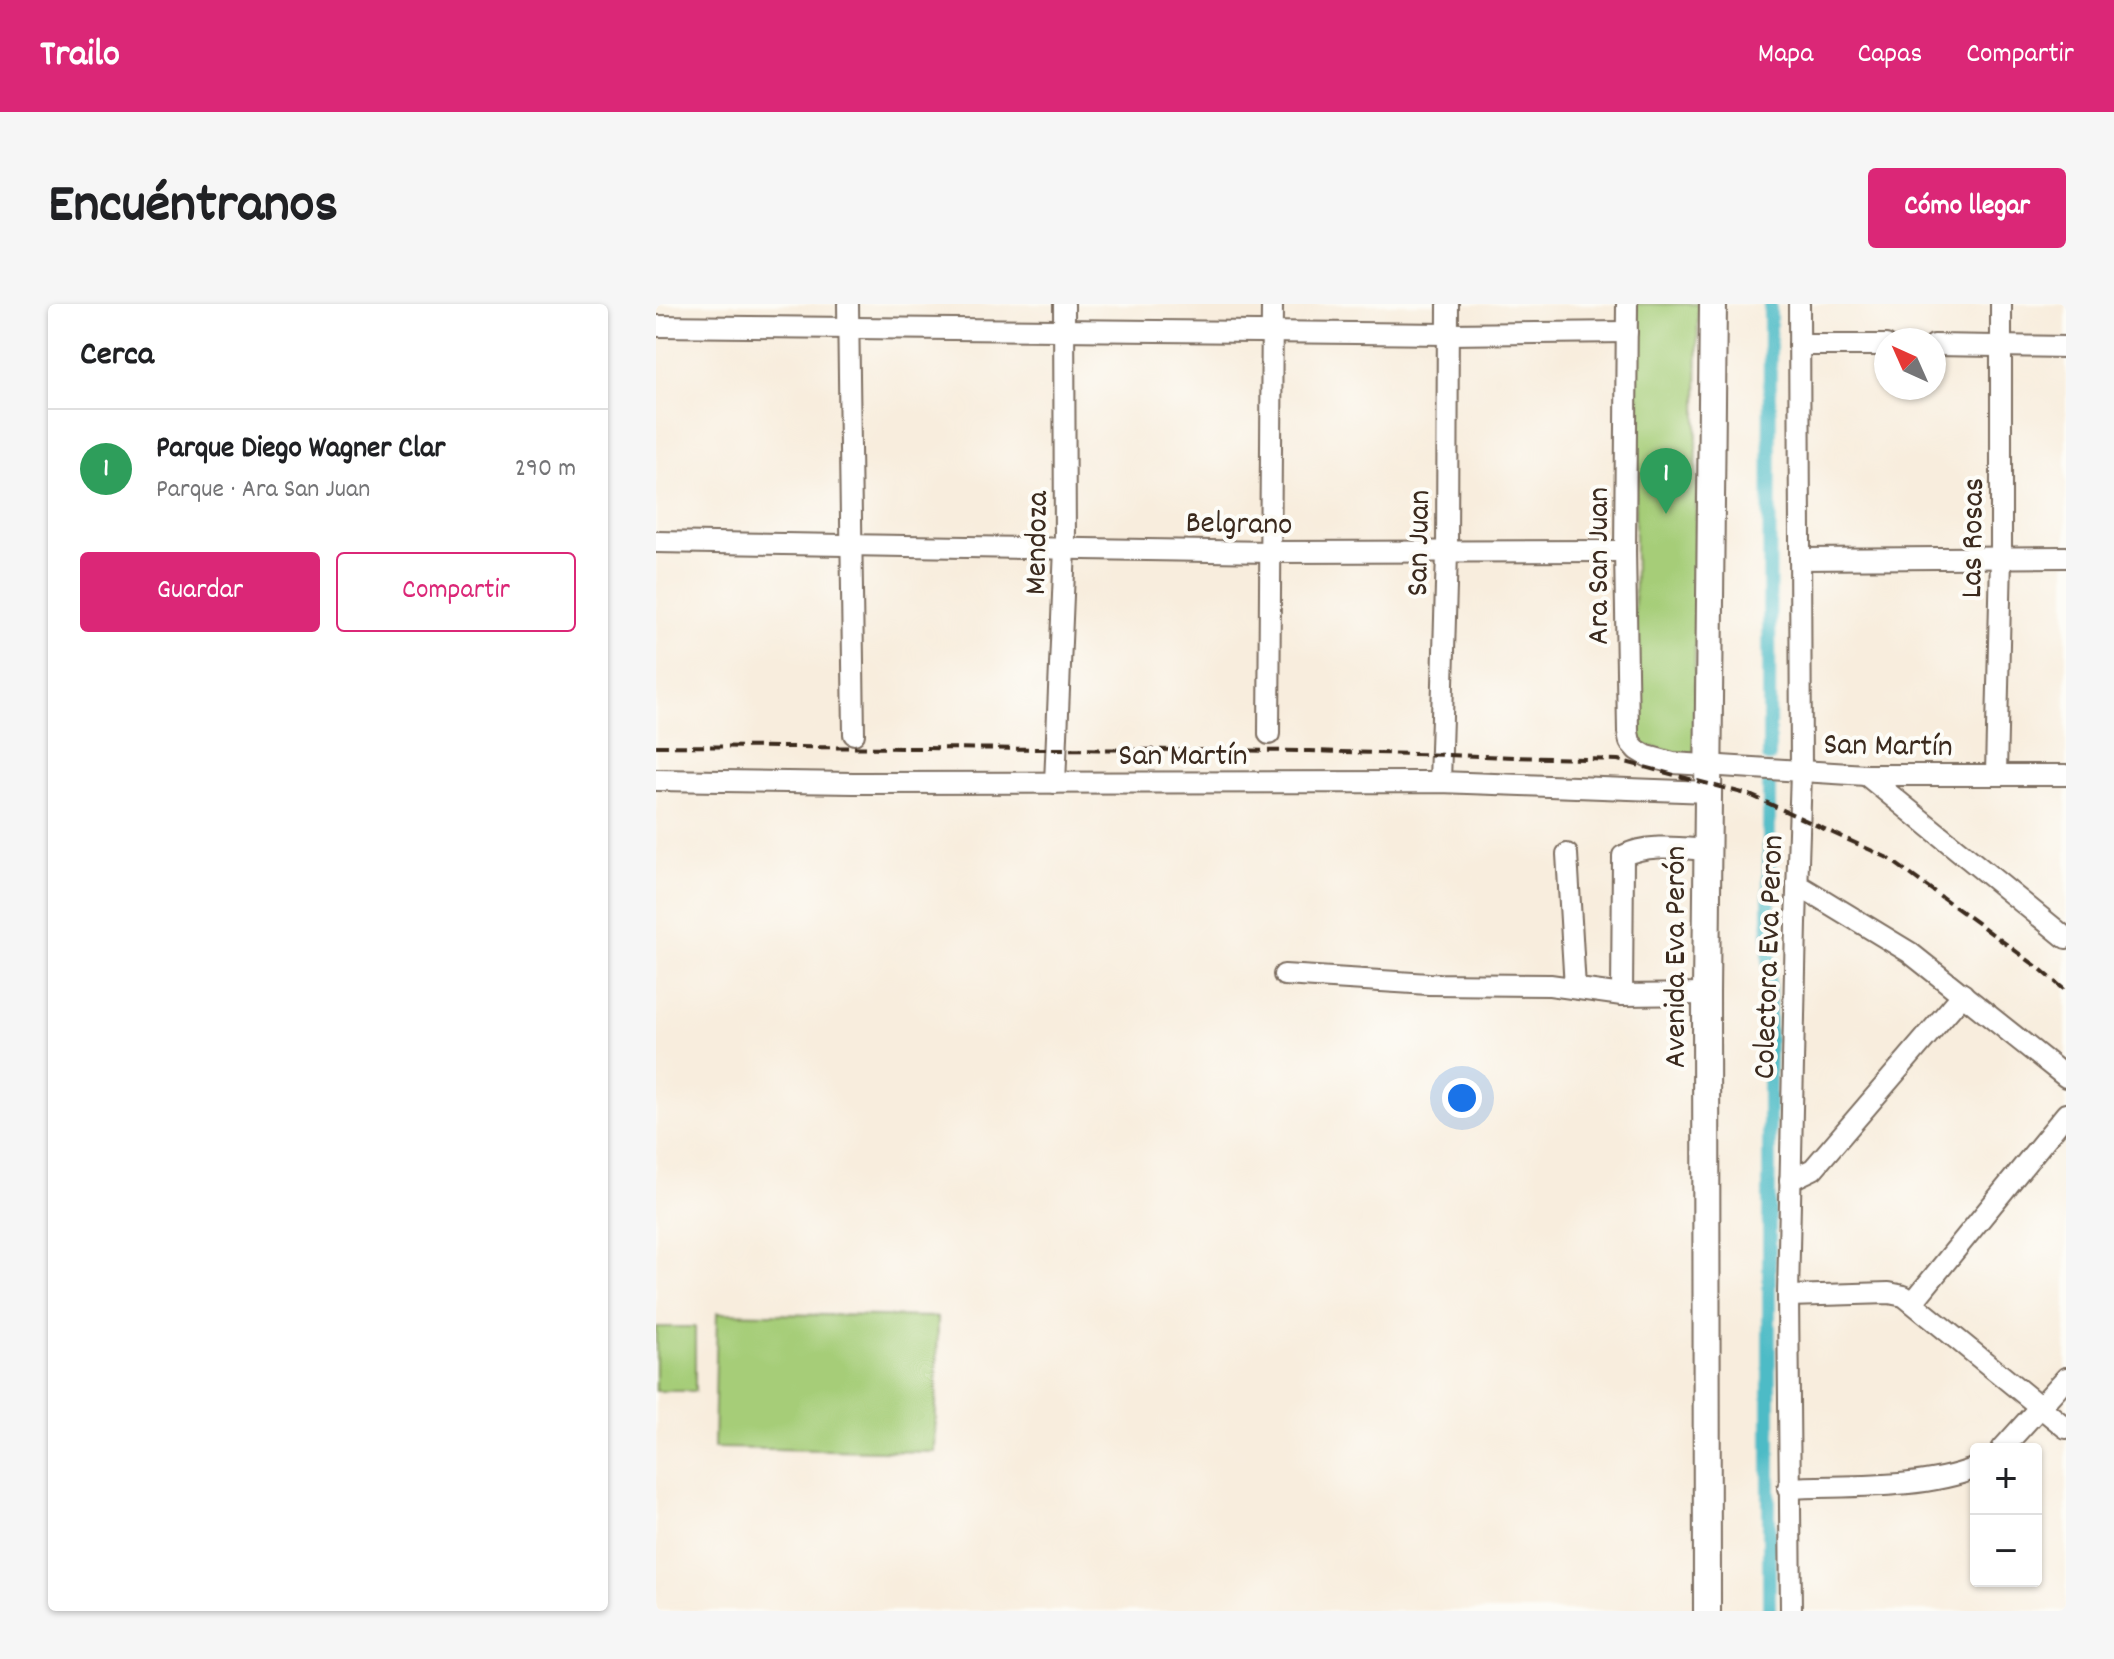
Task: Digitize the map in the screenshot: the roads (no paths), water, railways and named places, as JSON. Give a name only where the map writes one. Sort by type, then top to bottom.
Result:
[{"type":"main road","name":"Avenida Eva Perón","points":[[1707,1611],[1706,994],[1713,304]]},
{"type":"street","points":[[848,304],[854,734]]},
{"type":"street","name":"Mendoza","points":[[1055,783],[1065,548],[1064,304]]},
{"type":"street","points":[[1269,734],[1272,304]]},
{"type":"street","name":"San Juan","points":[[1440,782],[1447,553],[1448,304]]},
{"type":"street","name":"Ara San Juan","points":[[1627,304],[1625,551],[1628,732],[1630,742],[1647,756],[1673,763],[1710,765]]},
{"type":"street","name":"Colectora Eva Peron","points":[[1791,1611],[1788,1296],[1801,772],[1799,304]]},
{"type":"street","name":"Las Rosas","points":[[1996,773],[2001,557],[2001,304]]},
{"type":"street","points":[[656,326],[1448,334],[1627,332]]},
{"type":"street","points":[[1799,345],[1874,345]]},
{"type":"street","points":[[1946,345],[2066,347]]},
{"type":"street","name":"Belgrano","points":[[656,542],[1271,552],[1625,551]]},
{"type":"street","points":[[1800,559],[2066,557]]},
{"type":"street","name":"San Martín","points":[[1710,765],[1866,775],[2066,775]]},
{"type":"street","points":[[1866,775],[2066,938]]},
{"type":"street","name":"San Martín","points":[[656,780],[1440,782],[1709,792]]},
{"type":"street","points":[[1622,995],[1623,856],[1631,851],[1674,847],[1707,850]]},
{"type":"street","points":[[1567,854],[1575,988]]},
{"type":"street","points":[[1797,884],[1884,935],[2066,1077]]},
{"type":"street","points":[[1284,975],[1429,984],[1550,985],[1622,995],[1706,994]]},
{"type":"street","points":[[1790,1180],[1813,1169],[1963,994]]},
{"type":"street","points":[[1913,1302],[2066,1114]]},
{"type":"street","points":[[1788,1296],[1889,1293],[1904,1296],[2066,1428]]},
{"type":"street","points":[[2008,1443],[2066,1378]]},
{"type":"street","points":[[1788,1488],[1927,1481],[1970,1471]]},
{"type":"waterway","points":[[1769,756],[1770,304]]},
{"type":"waterway","points":[[1769,786],[1769,1611]]},
{"type":"railway","points":[[656,746],[1310,751],[1618,760],[1750,795],[1888,858],[2066,991]]},
{"type":"place","name":"Parque Diego Wagner Clar","points":[[1666,514]]}]
